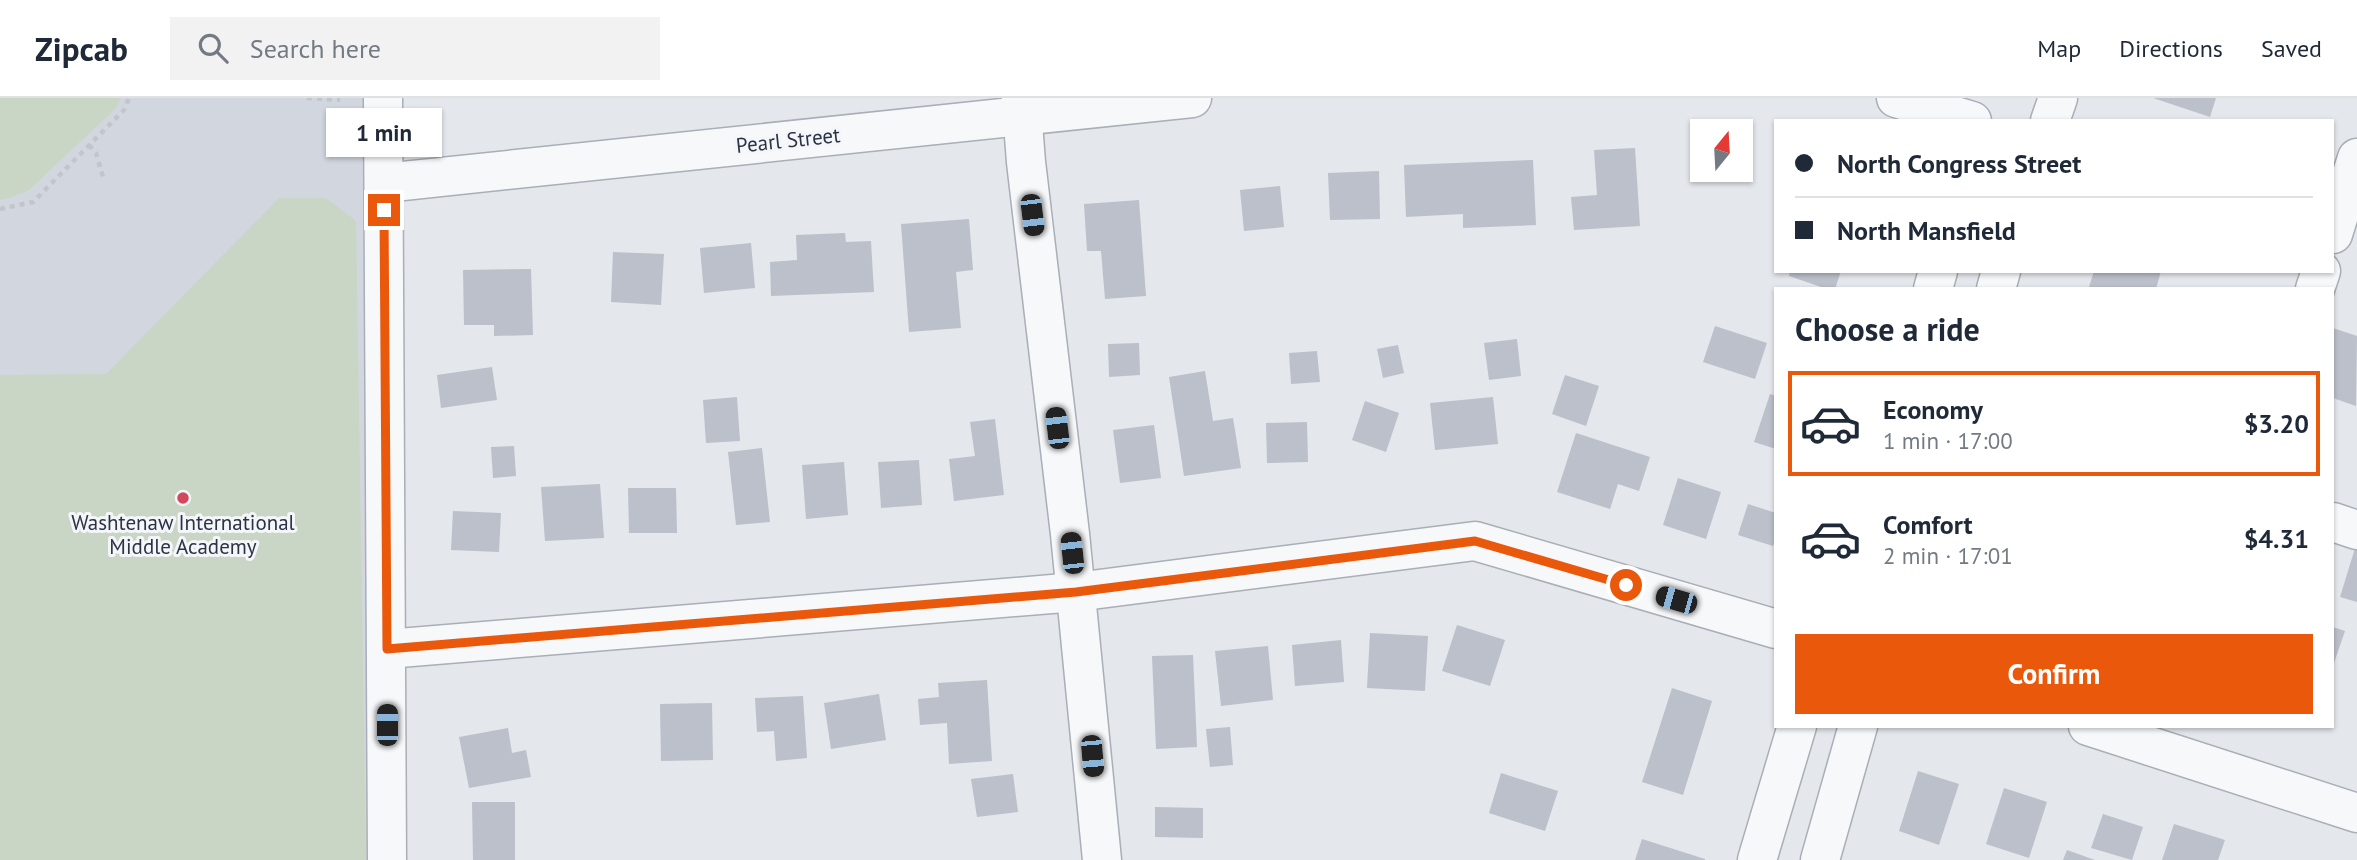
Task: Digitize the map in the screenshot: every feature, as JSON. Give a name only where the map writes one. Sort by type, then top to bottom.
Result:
[{"type":"street","points":[[383,98],[387,860]]},
{"type":"street","name":"Pearl Street","points":[[384,183],[1022,107],[1192,98]]},
{"type":"street","points":[[1896,98],[1965,119]]},
{"type":"street","points":[[1986,119],[1993,98]]},
{"type":"street","points":[[2051,119],[2058,98]]},
{"type":"street","points":[[1022,107],[1026,162],[1076,592],[1102,860]]},
{"type":"street","points":[[2334,231],[2357,158]]},
{"type":"street","points":[[2334,234],[2357,242]]},
{"type":"street","points":[[2334,522],[2357,530]]},
{"type":"street","points":[[387,649],[1076,592],[1475,541],[1774,628]]},
{"type":"street","points":[[1756,860],[1796,728]]},
{"type":"street","points":[[1820,860],[1857,728]]},
{"type":"street","points":[[2101,728],[2176,740],[2357,813]]},
{"type":"path","points":[[0,209],[33,202],[124,110],[129,98]]},
{"type":"path","points":[[307,98],[340,100]]},
{"type":"path","points":[[89,145],[96,153],[103,177]]},
{"type":"shaded area","name":"Washtenaw International Middle Academy","points":[[0,98],[363,98],[368,860],[0,860]]},
{"type":"green space","points":[[0,98],[121,98],[115,109],[29,190],[0,200]]},
{"type":"green space","name":"Washtenaw International Middle Academy","points":[[279,198],[326,198],[356,221],[366,860],[0,860],[0,375],[106,374]]},
{"type":"building","points":[[2153,98],[2216,98],[2210,117]]},
{"type":"building","points":[[1635,148],[1640,226],[1574,230],[1571,197],[1597,195],[1594,150]]},
{"type":"building","points":[[1533,160],[1536,225],[1463,228],[1463,214],[1406,217],[1404,165]]},
{"type":"building","points":[[1379,171],[1380,219],[1330,220],[1328,173]]},
{"type":"building","points":[[1280,186],[1284,227],[1244,231],[1240,190]]},
{"type":"building","points":[[1139,200],[1146,296],[1105,299],[1101,251],[1087,251],[1084,204]]},
{"type":"building","points":[[969,219],[973,270],[956,272],[961,328],[909,332],[901,224]]},
{"type":"building","points":[[845,233],[846,242],[871,241],[874,292],[771,296],[770,262],[797,260],[796,235]]},
{"type":"building","points":[[751,243],[755,288],[704,293],[700,248]]},
{"type":"building","points":[[613,252],[664,254],[661,305],[611,302]]},
{"type":"building","points":[[531,269],[533,335],[494,336],[494,325],[464,325],[463,270]]},
{"type":"building","points":[[1790,273],[1840,273],[1836,287],[1821,287],[1789,276]]},
{"type":"building","points":[[2093,273],[2160,273],[2157,287],[2089,287]]},
{"type":"building","points":[[1715,326],[1767,343],[1755,379],[1703,362]]},
{"type":"building","points":[[2334,328],[2357,336],[2356,406],[2334,398]]},
{"type":"building","points":[[1517,339],[1521,376],[1489,380],[1484,343]]},
{"type":"building","points":[[1139,343],[1140,375],[1109,377],[1108,344]]},
{"type":"building","points":[[1398,345],[1404,373],[1383,378],[1377,349]]},
{"type":"building","points":[[1317,351],[1320,382],[1291,384],[1289,353]]},
{"type":"building","points":[[492,367],[497,400],[441,408],[437,375]]},
{"type":"building","points":[[1205,371],[1213,421],[1233,418],[1241,468],[1184,476],[1169,377]]},
{"type":"building","points":[[1565,375],[1599,386],[1586,426],[1552,414]]},
{"type":"building","points":[[1770,394],[1774,395],[1774,448],[1754,442]]},
{"type":"building","points":[[737,397],[740,441],[706,443],[703,400]]},
{"type":"building","points":[[1493,397],[1498,444],[1435,450],[1430,403]]},
{"type":"building","points":[[1365,401],[1399,413],[1386,452],[1352,440]]},
{"type":"building","points":[[995,419],[1004,495],[954,501],[949,459],[975,456],[970,422]]},
{"type":"building","points":[[1307,422],[1308,462],[1267,463],[1266,423]]},
{"type":"building","points":[[1154,425],[1161,478],[1120,483],[1113,430]]},
{"type":"building","points":[[1576,433],[1650,457],[1639,491],[1618,484],[1610,509],[1557,492]]},
{"type":"building","points":[[514,446],[516,476],[493,478],[491,447]]},
{"type":"building","points":[[762,448],[770,522],[736,525],[728,452]]},
{"type":"building","points":[[919,460],[922,505],[881,508],[878,462]]},
{"type":"building","points":[[844,462],[848,515],[806,519],[802,465]]},
{"type":"building","points":[[1678,478],[1721,492],[1706,539],[1663,525]]},
{"type":"building","points":[[600,484],[604,538],[545,541],[541,487]]},
{"type":"building","points":[[628,488],[676,488],[677,533],[629,533]]},
{"type":"building","points":[[1748,504],[1774,512],[1773,546],[1738,535]]},
{"type":"building","points":[[453,511],[501,513],[499,552],[451,550]]},
{"type":"building","points":[[2357,545],[2357,602],[2340,597]]},
{"type":"building","points":[[1457,625],[1505,640],[1490,686],[1442,671]]},
{"type":"building","points":[[2334,627],[2345,631],[2334,663]]},
{"type":"building","points":[[1370,633],[1428,636],[1425,691],[1367,688]]},
{"type":"building","points":[[1341,640],[1344,682],[1295,686],[1292,645]]},
{"type":"building","points":[[1268,646],[1273,700],[1221,706],[1215,651]]},
{"type":"building","points":[[1193,655],[1197,747],[1156,749],[1152,656]]},
{"type":"building","points":[[987,680],[992,761],[949,764],[947,723],[920,725],[918,699],[939,697],[938,683]]},
{"type":"building","points":[[1672,688],[1712,701],[1683,795],[1642,782]]},
{"type":"building","points":[[879,694],[886,740],[831,749],[824,703]]},
{"type":"building","points":[[803,696],[807,758],[776,761],[774,731],[757,732],[755,698]]},
{"type":"building","points":[[712,703],[713,760],[661,761],[660,704]]},
{"type":"building","points":[[1230,727],[1233,765],[1210,767],[1206,729]]},
{"type":"building","points":[[508,728],[512,753],[526,750],[531,777],[469,788],[459,737]]},
{"type":"building","points":[[1918,771],[1959,784],[1939,845],[1899,831]]},
{"type":"building","points":[[1501,773],[1558,791],[1545,831],[1489,813]]},
{"type":"building","points":[[1013,774],[1018,812],[977,817],[971,779]]},
{"type":"building","points":[[2004,788],[2047,802],[2029,858],[1986,844]]},
{"type":"building","points":[[472,802],[515,802],[515,860],[473,860]]},
{"type":"building","points":[[1155,807],[1203,808],[1203,838],[1155,837]]},
{"type":"building","points":[[2103,814],[2143,827],[2132,860],[2091,848]]},
{"type":"building","points":[[2174,824],[2225,840],[2218,860],[2162,860]]},
{"type":"building","points":[[1642,839],[1705,859],[1705,860],[1635,860]]},
{"type":"building","points":[[2067,850],[2095,860],[2063,860]]},
{"type":"place","name":"Washtenaw International Middle Academy","points":[[183,498]]},
{"type":"route","points":[[384,210],[387,649],[1076,592],[1475,541],[1626,585]]}]
